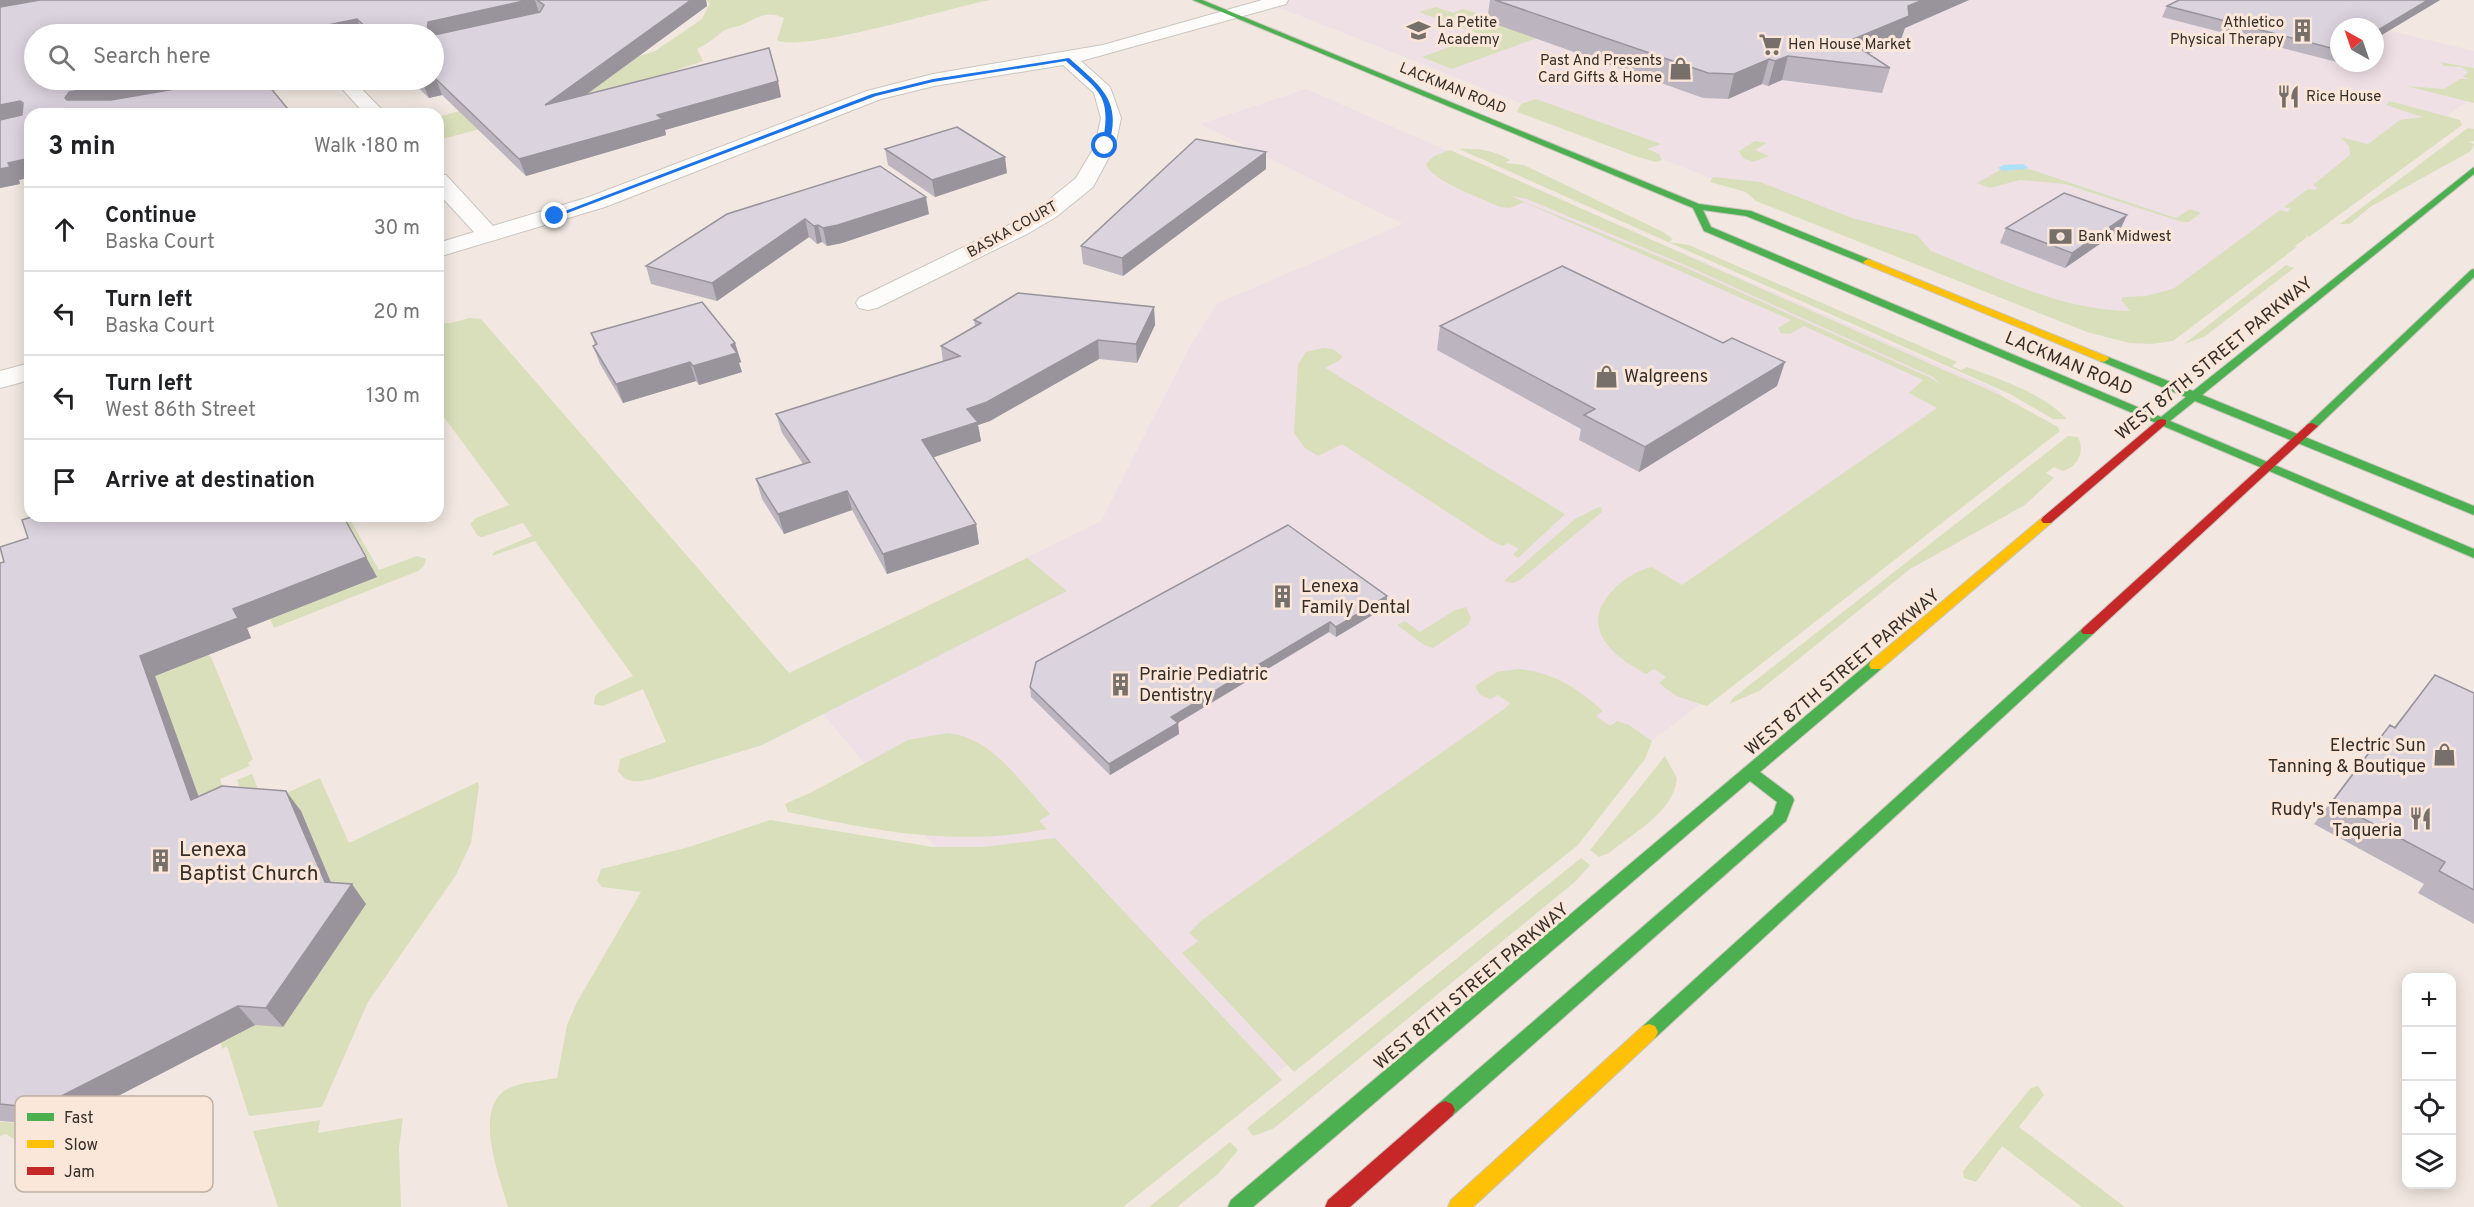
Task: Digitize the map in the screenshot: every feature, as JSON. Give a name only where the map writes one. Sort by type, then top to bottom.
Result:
[{"type":"main road","name":"LACKMAN ROAD","points":[[1196,0],[1697,206],[1748,213],[2474,511]]},
{"type":"main road","name":"WEST 87TH STREET PARKWAY","points":[[1238,1207],[2163,422],[2474,170]]},
{"type":"main road","name":"LACKMAN ROAD","points":[[1697,206],[1707,229],[2474,554]]},
{"type":"main road","points":[[1458,1207],[2474,272]]},
{"type":"main road","points":[[1335,1207],[1780,817],[1786,800],[1751,773]]},
{"type":"street","points":[[444,248],[597,202],[874,95],[933,80],[1067,59],[1129,45],[1280,0]]},
{"type":"street","name":"BASKA COURT","points":[[868,303],[1019,229],[1048,212],[1085,182],[1105,146],[1110,118],[1103,91],[1067,59]]},
{"type":"street","points":[[202,93],[218,90]]},
{"type":"street","points":[[353,90],[370,108]]},
{"type":"street","points":[[444,186],[489,235]]},
{"type":"street","points":[[0,380],[24,373]]},
{"type":"shaded area","points":[[1260,0],[2263,0],[2338,18],[2330,18],[2330,72],[2384,72],[2384,29],[2474,51],[2474,96],[2159,332],[2069,320]]},
{"type":"shaded area","points":[[1306,89],[1998,390],[2031,450],[1523,840],[1549,861],[1186,1144],[789,674],[1101,521],[1190,346],[1218,303],[1403,224],[1200,124]]},
{"type":"green space","points":[[706,0],[990,0],[879,28],[791,43],[777,40],[784,18],[763,15],[725,30],[697,49],[703,61],[576,104],[444,138],[444,115],[655,51],[702,19],[710,3]]},
{"type":"green space","points":[[1436,7],[1453,13],[1463,9],[1548,34],[1452,69],[1422,57],[1482,35],[1419,12]]},
{"type":"green space","points":[[2440,62],[2474,68],[2474,103],[2406,86],[2444,89],[2460,79],[2469,79],[2463,77],[2468,72],[2462,67],[2444,66]]},
{"type":"green space","points":[[1536,99],[1661,144],[1647,149],[1659,154],[1662,160],[1656,162],[1638,157],[1517,112],[1521,104]]},
{"type":"green space","points":[[2390,101],[2460,120],[2462,125],[2309,237],[2305,234],[2307,237],[2294,247],[2297,247],[2173,341],[2152,344],[2129,343],[2087,332],[1756,201],[1746,192],[1710,182],[1713,177],[1760,182],[1852,218],[1917,235],[1931,251],[2028,290],[2078,305],[2130,311],[2121,300],[2123,297],[2146,296],[2173,289],[2280,210],[2287,212],[2291,209],[2284,207],[2308,189],[2318,188],[2313,185],[2350,155],[2349,146],[2340,137],[2368,144],[2400,120],[2422,117],[2386,105]]},
{"type":"green space","points":[[2468,128],[2474,129],[2474,141],[2469,142],[2474,144],[2471,151],[2370,207],[2350,224],[2340,224]]},
{"type":"green space","points":[[1755,141],[1767,143],[1755,150],[1769,156],[1753,162],[1743,158],[1739,151]]},
{"type":"green space","points":[[1459,149],[1479,149],[1492,152],[1510,160],[1505,163],[1524,165],[1663,232],[1673,239],[1669,242],[1689,245],[1957,362],[1952,366],[1961,370],[1967,367],[2007,382],[2045,401],[2067,419],[2053,419],[2010,394]]},
{"type":"green space","points":[[1450,150],[1998,394],[2058,427],[2060,431],[1707,706],[1676,696],[1659,683],[1666,677],[1654,669],[1646,674],[1633,666],[1610,648],[1603,638],[1599,626],[1599,614],[1604,602],[1615,588],[1632,575],[1652,567],[1682,585],[1937,408],[1909,393],[1923,380],[1804,326],[1790,334],[1781,333],[1778,328],[1791,320],[1524,202],[1510,208],[1500,207],[1459,189],[1437,177],[1430,170],[1426,164],[1434,156]],"holes":[[[1510,196],[1527,199],[1685,265],[1933,377],[1941,385],[1931,378],[1682,266]]]},
{"type":"green space","points":[[2026,168],[2176,218],[2190,209],[2201,213],[2189,222],[2182,222],[2065,184],[2020,180],[1990,188],[1977,183],[2002,169]]},
{"type":"green space","points":[[2286,265],[2294,268],[2204,337],[2184,344]]},
{"type":"green space","points":[[469,318],[481,319],[789,673],[1027,558],[1067,591],[762,745],[652,779],[629,780],[618,771],[620,759],[666,742],[643,689],[603,706],[594,704],[595,696],[599,692],[633,676],[535,541],[492,556],[494,552],[532,536],[523,523],[482,537],[478,536],[470,524],[476,518],[509,505],[444,417],[444,323]]},
{"type":"green space","points":[[1323,348],[1333,349],[1342,356],[1340,360],[1325,368],[1565,514],[1518,558],[1513,554],[1519,549],[1508,543],[1502,546],[1492,541],[1342,444],[1318,456],[1305,448],[1294,433],[1298,364],[1306,352]]},
{"type":"green space","points":[[2068,436],[2078,437],[2081,453],[2077,462],[2069,469],[2063,471],[2054,467],[2046,473],[2054,478],[2025,505],[1910,569],[1759,691],[1729,704],[1733,698]]},
{"type":"green space","points":[[1601,506],[1602,512],[1520,580],[1513,583],[1504,581],[1575,519]]},
{"type":"green space","points":[[346,522],[351,522],[379,570],[417,556],[426,559],[424,566],[418,571],[274,628],[270,619],[376,577]]},
{"type":"green space","points":[[1466,607],[1471,618],[1468,625],[1433,648],[1424,645],[1397,625],[1405,621],[1420,632],[1455,610]]},
{"type":"green space","points":[[146,653],[204,653],[211,657],[253,759],[248,763],[250,766],[220,779],[229,805],[205,815]]},
{"type":"green space","points":[[1517,669],[1541,673],[1563,682],[1584,695],[1603,711],[1596,716],[1610,726],[1617,721],[1629,725],[1652,741],[1645,759],[1578,845],[1294,1072],[1182,953],[1198,941],[1189,933],[1202,920],[1504,709],[1510,703],[1498,695],[1491,699],[1480,695],[1475,686],[1497,672]]},
{"type":"green space","points":[[948,733],[964,736],[978,743],[1005,763],[1050,814],[1039,821],[1047,829],[981,837],[948,837],[853,825],[788,812],[785,804],[814,791],[908,740]]},
{"type":"green space","points":[[1665,756],[1677,778],[1668,801],[1651,821],[1609,853],[1599,857],[1590,850]]},
{"type":"green space","points":[[252,774],[262,799],[269,801],[320,778],[349,843],[478,782],[479,786],[471,843],[456,875],[368,1002],[322,1107],[249,1116],[227,1046],[222,1049],[221,1043],[255,1025],[339,902],[301,811],[247,807],[237,780]]},
{"type":"green space","points":[[770,820],[933,847],[983,847],[1055,838],[1282,1080],[1123,1207],[508,1207],[491,1145],[491,1112],[497,1099],[507,1089],[525,1083],[557,1078],[567,1025],[577,1002],[641,892],[602,887],[597,881],[601,869],[689,847]]},
{"type":"green space","points":[[1581,858],[1590,865],[1576,881],[1273,1129],[1253,1136],[1247,1128]]},
{"type":"green space","points":[[2038,1086],[2044,1095],[2019,1127],[2125,1207],[2082,1207],[2002,1146],[1976,1182],[1964,1178],[1963,1171],[2031,1088]]},
{"type":"green space","points":[[403,1118],[399,1148],[401,1207],[278,1207],[253,1131],[320,1120],[318,1133]]},
{"type":"green space","points":[[0,1122],[15,1123],[15,1140],[6,1134],[0,1136]]},
{"type":"green space","points":[[1230,1142],[1238,1150],[1218,1174],[1177,1207],[1149,1207]]},
{"type":"building","points":[[40,0],[528,0],[428,22],[428,24],[362,24],[357,19],[333,24],[24,24],[24,90],[81,90],[69,92],[65,98],[67,100],[111,100],[169,90],[272,90],[287,108],[24,108],[24,159],[8,163],[10,167],[0,169],[0,120],[22,115],[23,103],[20,101],[0,105],[0,7]]},
{"type":"building","points":[[537,0],[691,0],[545,105],[769,48],[778,81],[657,115],[662,119],[519,159],[444,87],[444,33],[540,12],[544,5]]},
{"type":"building","name":"Hen House Market","points":[[1495,0],[1923,0],[1908,6],[1909,16],[1849,41],[1890,68],[1788,56],[1775,61],[1769,59],[1734,74],[1708,73]]},
{"type":"building","points":[[2179,0],[2428,0],[2384,27],[2384,18],[2330,18],[2330,48],[2167,6]]},
{"type":"building","points":[[957,127],[1005,157],[932,180],[885,149]]},
{"type":"building","points":[[1196,139],[1266,152],[1122,258],[1081,246]]},
{"type":"building","points":[[880,166],[926,197],[823,228],[818,225],[814,226],[805,219],[712,283],[646,266],[727,214]]},
{"type":"building","points":[[2064,193],[2127,215],[2072,253],[2006,228]]},
{"type":"building","name":"Walgreens","points":[[1562,266],[1723,343],[1732,338],[1785,362],[1645,447],[1584,415],[1595,409],[1440,326]]},
{"type":"building","points":[[1018,293],[1154,307],[1136,344],[1098,340],[987,402],[967,409],[978,422],[922,440],[976,524],[883,554],[847,491],[778,514],[756,479],[810,462],[776,414],[960,356],[941,346],[981,323],[974,320]]},
{"type":"building","points":[[702,302],[735,343],[731,345],[737,353],[693,366],[690,362],[616,384],[593,346],[597,344],[591,333]]},
{"type":"building","name":"Lenexa Baptist Church","points":[[24,519],[24,522],[346,522],[366,557],[233,609],[238,618],[140,656],[191,800],[222,786],[286,791],[325,882],[352,884],[266,1008],[238,1006],[62,1096],[15,1096],[15,1106],[0,1104],[0,563],[4,562],[0,547],[28,538],[22,520]]},
{"type":"building","points":[[1288,525],[1387,596],[1336,627],[1330,622],[1171,717],[1178,723],[1109,764],[1030,687],[1036,662]]},
{"type":"building","points":[[2435,675],[2474,693],[2474,890],[2439,871],[2445,862],[2332,802],[2390,725],[2395,728]]},
{"type":"waterway","points":[[2003,168],[2023,167]]},
{"type":"traffic: fast","points":[[1196,0],[1697,206],[1748,213],[1868,262]]},
{"type":"traffic: fast","points":[[2162,422],[2474,170]]},
{"type":"traffic: fast","points":[[1697,206],[1707,229],[2474,554]]},
{"type":"traffic: fast","points":[[2312,426],[2474,272]]},
{"type":"traffic: fast","points":[[2104,359],[2474,511]]},
{"type":"traffic: fast","points":[[1649,1032],[2088,631]]},
{"type":"traffic: fast","points":[[1238,1207],[1876,665]]},
{"type":"traffic: fast","points":[[1445,1110],[1780,817],[1786,800],[1751,773]]},
{"type":"traffic: slow","points":[[1868,262],[2104,359]]},
{"type":"traffic: slow","points":[[1876,665],[2047,520]]},
{"type":"traffic: slow","points":[[1458,1207],[1649,1032]]},
{"type":"traffic: jam","points":[[2047,520],[2162,422]]},
{"type":"traffic: jam","points":[[2088,631],[2312,426]]},
{"type":"traffic: jam","points":[[1335,1207],[1445,1110]]},
{"type":"place","name":"La Petite Academy","points":[[1419,31]]},
{"type":"place","name":"Athletico Physical Therapy","points":[[2302,31]]},
{"type":"place","name":"Hen House Market","points":[[1770,44]]},
{"type":"place","name":"Past And Presents Card Gifts & Home","points":[[1680,69]]},
{"type":"place","name":"Rice House","points":[[2288,96]]},
{"type":"place","name":"Bank Midwest","points":[[2060,236]]},
{"type":"place","name":"Walgreens","points":[[1606,376]]},
{"type":"place","name":"Lenexa Family Dental","points":[[1283,596]]},
{"type":"place","name":"Prairie Pediatric Dentistry","points":[[1121,684]]},
{"type":"place","name":"Electric Sun Tanning & Boutique","points":[[2444,755]]},
{"type":"place","name":"Rudy's Tenampa Taqueria","points":[[2420,819]]},
{"type":"place","name":"Lenexa Baptist Church","points":[[161,861]]},
{"type":"route","points":[[555,216],[597,202],[874,95],[933,80],[1067,59],[1103,91],[1110,118],[1110,130],[1105,146]]}]
